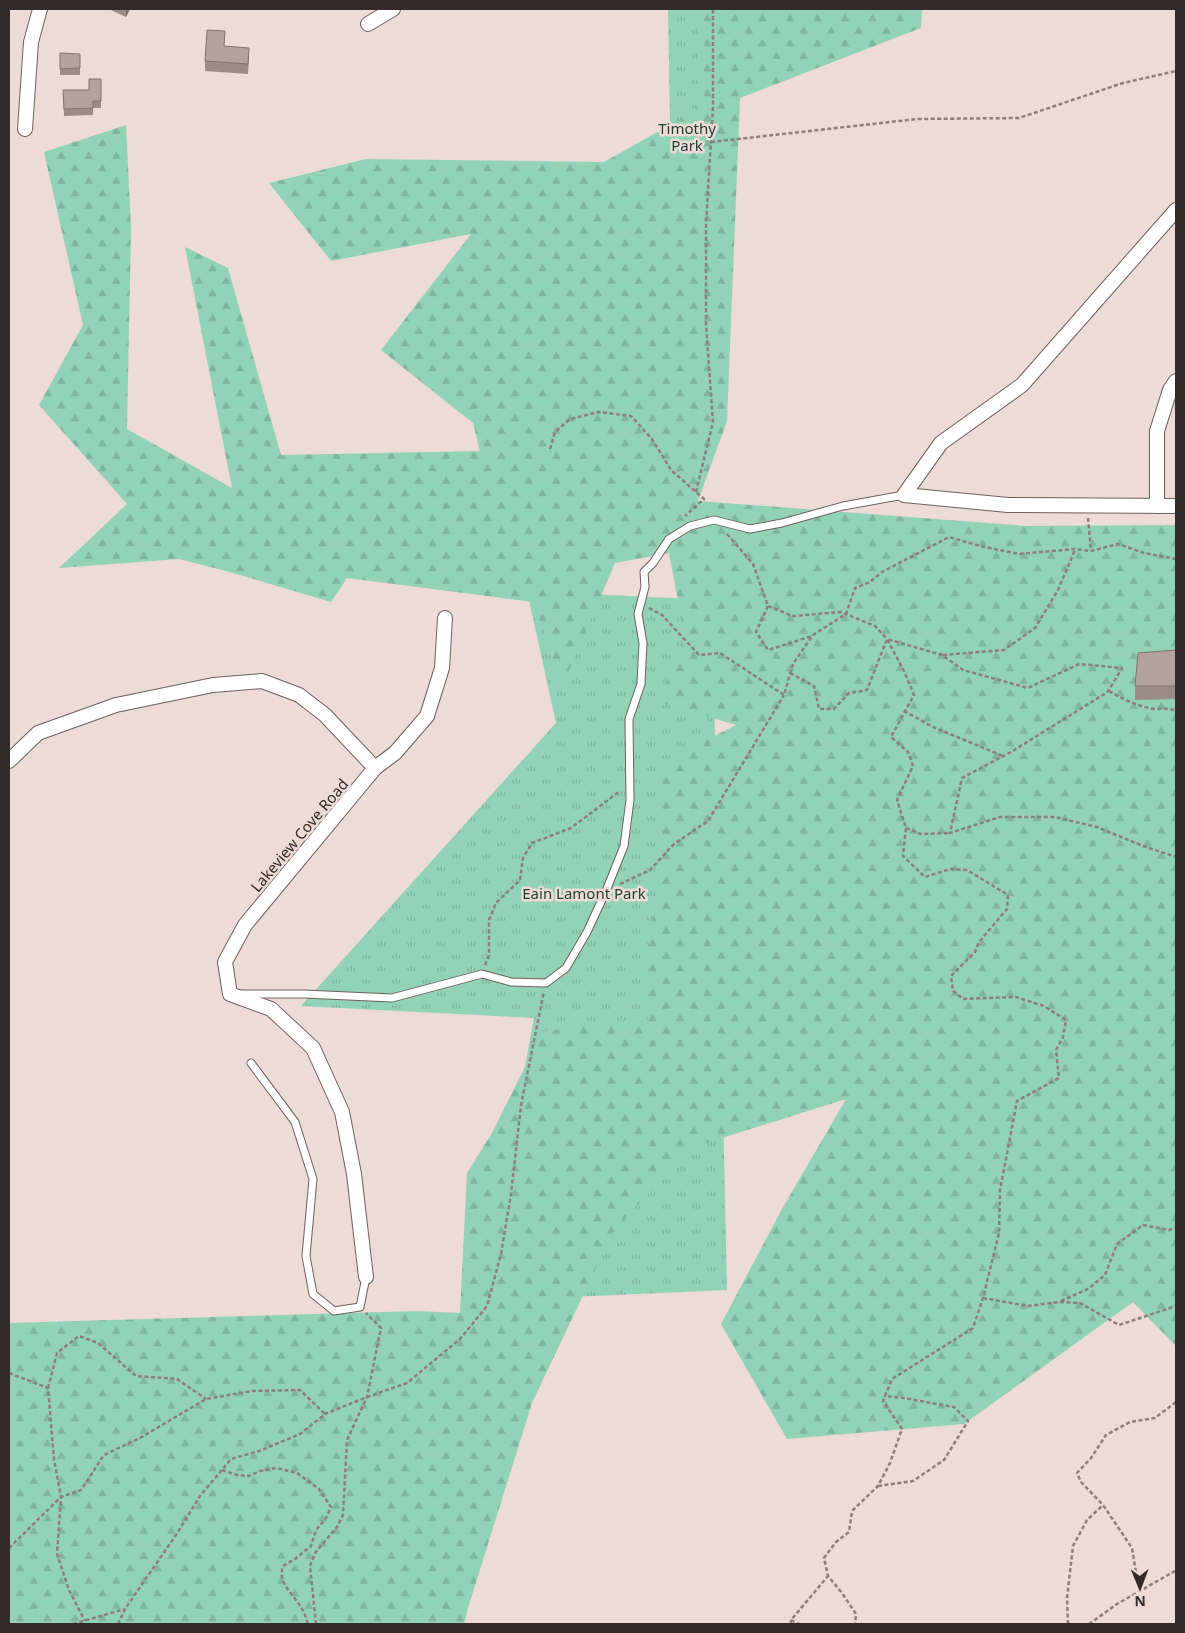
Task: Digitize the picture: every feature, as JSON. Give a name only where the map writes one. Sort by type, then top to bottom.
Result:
[{"type":"street","points":[[25,129],[31,42],[40,9]]},
{"type":"street","points":[[368,24],[394,9]]},
{"type":"street","points":[[1176,210],[1022,385],[941,443],[904,495],[1008,505],[1176,506]]},
{"type":"street","points":[[1157,506],[1157,431],[1170,390],[1176,381]]},
{"type":"street","name":"Lakeview Cove Road","points":[[230,994],[225,962],[245,926],[375,768],[394,753],[427,716],[442,668],[445,618]]},
{"type":"street","points":[[9,761],[38,733],[116,705],[213,685],[262,681],[299,695],[324,715],[375,768]]},
{"type":"street","points":[[230,994],[271,1009],[313,1048],[342,1112],[354,1174],[366,1277]]},
{"type":"lane","points":[[230,994],[304,994],[392,998],[482,974],[511,982],[546,982],[566,968],[587,932],[624,846],[630,800],[629,719],[641,684],[643,644],[638,614],[645,587],[644,572],[653,563],[669,539],[690,526],[714,520],[750,529],[782,523],[843,506],[904,495]]},
{"type":"lane","points":[[251,1063],[295,1122],[313,1179],[306,1256],[313,1294],[334,1310],[360,1307],[366,1277]]},
{"type":"path","points":[[696,492],[713,422],[706,325],[706,224],[713,107],[713,9]]},
{"type":"path","points":[[711,142],[917,119],[1019,118],[1123,83],[1176,71]]},
{"type":"path","points":[[550,449],[555,432],[570,419],[599,412],[631,416],[652,438],[671,470],[704,499],[686,516],[678,534]]},
{"type":"path","points":[[1084,506],[1088,520],[1090,551]]},
{"type":"path","points":[[714,520],[753,564],[768,606],[756,632],[768,650],[813,636],[846,614],[854,588],[870,582],[882,572],[949,537],[1019,554],[1075,549],[1090,551],[1118,544],[1144,553],[1176,559]]},
{"type":"path","points":[[942,655],[1004,650],[1035,628],[1058,590],[1075,549]]},
{"type":"path","points":[[641,604],[662,614],[700,655],[720,653],[784,695]]},
{"type":"path","points":[[768,606],[793,616],[841,612],[875,626],[887,639],[904,670],[914,695],[892,737],[908,752],[913,766],[897,800],[906,828],[904,856],[925,877],[950,869],[967,870],[1008,895],[1007,909],[979,942],[975,952],[951,976],[953,991],[963,999],[1016,997],[1044,1006],[1066,1020],[1063,1037],[1056,1050],[1059,1078],[1017,1100],[1000,1190],[999,1233],[984,1298],[973,1328],[892,1379],[883,1401],[902,1429],[890,1463],[878,1486],[852,1511],[848,1532],[836,1542],[824,1558],[828,1576],[842,1592],[856,1614],[855,1624],[851,1624]]},
{"type":"path","points":[[606,891],[650,870],[674,844],[708,820],[784,695],[793,664],[813,636]]},
{"type":"path","points":[[887,639],[942,655],[963,670],[1028,688],[1079,664],[1122,668],[1109,690],[1003,756],[962,778],[950,833]]},
{"type":"path","points":[[790,672],[814,686],[819,709],[834,709],[849,694],[867,690],[887,639]]},
{"type":"path","points":[[1109,690],[1120,697],[1151,709],[1171,708],[1176,711]]},
{"type":"path","points":[[904,711],[933,727],[1003,756]]},
{"type":"path","points":[[482,974],[489,955],[488,920],[496,903],[520,880],[523,858],[532,843],[571,828],[630,783]]},
{"type":"path","points":[[906,828],[921,834],[950,833],[1000,818],[1055,817],[1096,827],[1176,857]]},
{"type":"path","points":[[118,1624],[125,1609],[176,1535],[200,1496],[231,1459],[259,1451],[300,1434],[325,1414],[367,1396],[406,1383],[460,1339],[487,1306],[501,1254],[511,1194],[521,1105],[546,982]]},
{"type":"path","points":[[1059,1302],[1088,1289],[1105,1275],[1118,1244],[1143,1225],[1169,1230],[1176,1227]]},
{"type":"path","points":[[984,1298],[1028,1306],[1059,1302],[1080,1302],[1119,1325],[1176,1306]]},
{"type":"path","points":[[316,1624],[310,1566],[315,1553],[337,1527],[343,1515],[347,1440],[367,1396],[381,1328],[360,1307]]},
{"type":"path","points":[[85,1621],[69,1590],[57,1554],[61,1497],[54,1459],[48,1388],[56,1353],[80,1336],[98,1343],[136,1376],[177,1378],[206,1399]]},
{"type":"path","points":[[9,1373],[48,1388]]},
{"type":"path","points":[[9,1548],[61,1497],[81,1490],[104,1455],[140,1438],[206,1399],[252,1390],[300,1390],[325,1414]]},
{"type":"path","points":[[878,1486],[913,1481],[944,1460],[968,1421],[954,1407],[884,1396]]},
{"type":"path","points":[[1139,1592],[1132,1548],[1103,1505],[1081,1482],[1077,1473],[1091,1458],[1106,1435],[1130,1422],[1155,1418],[1176,1402]]},
{"type":"path","points":[[222,1470],[237,1475],[249,1476],[260,1471],[276,1468],[297,1473],[319,1489],[331,1507],[326,1518],[316,1530],[311,1546],[296,1560],[283,1566],[281,1574],[287,1588],[302,1609],[308,1624]]},
{"type":"path","points":[[1068,1624],[1067,1598],[1073,1546],[1087,1520],[1103,1505]]},
{"type":"path","points":[[1089,1624],[1117,1604],[1174,1571],[1176,1568]]},
{"type":"path","points":[[799,1624],[791,1622],[828,1576]]},
{"type":"path","points":[[73,1624],[125,1609]]},
{"type":"green space","name":"Timothy Park","points":[[668,9],[700,9],[704,179],[671,177]]},
{"type":"green space","points":[[700,9],[922,9],[921,28],[740,98],[727,421],[698,501],[1027,526],[1176,525],[1176,1346],[1133,1302],[964,1424],[787,1439],[721,1324],[782,1209],[846,1099],[690,1148],[613,1232],[532,1403],[464,1624],[9,1624],[9,1323],[418,1311],[460,1313],[467,1173],[492,1133],[543,1031],[648,1020],[646,969],[664,834],[662,763],[736,725],[659,702],[685,637],[669,553],[615,563],[563,685],[533,602],[347,578],[331,602],[179,559],[59,568],[127,504],[39,405],[83,325],[44,152],[126,125],[131,229],[127,429],[232,488],[185,247],[228,268],[281,455],[480,451],[473,423],[381,350],[471,234],[331,261],[269,183],[366,159],[604,162],[695,111]]},
{"type":"green space","name":"Eain Lamont Park","points":[[527,591],[712,600],[727,1290],[482,1301],[534,1018],[301,1006],[556,723]]},
{"type":"building","points":[[207,30],[225,31],[224,46],[249,48],[248,64],[205,61]]},
{"type":"building","points":[[60,53],[80,54],[80,68],[60,69]]},
{"type":"building","points":[[89,79],[101,79],[101,101],[93,101],[93,108],[64,109],[63,90],[89,90]]},
{"type":"building","points":[[1176,650],[1176,686],[1135,686],[1138,653]]}]
